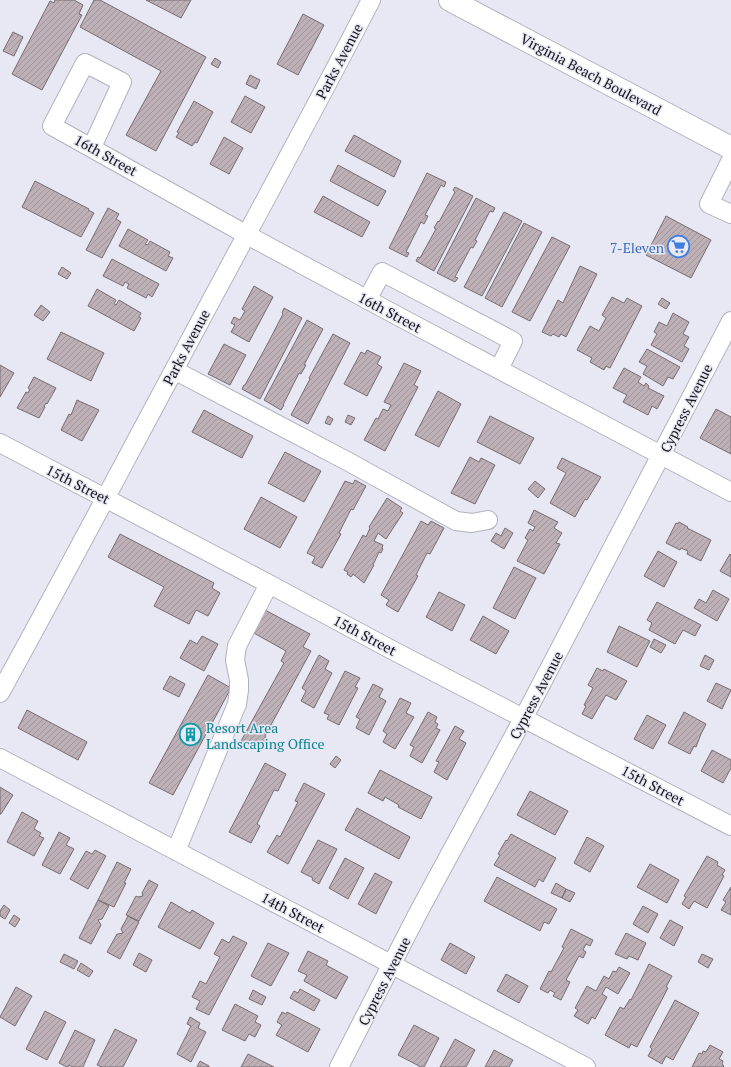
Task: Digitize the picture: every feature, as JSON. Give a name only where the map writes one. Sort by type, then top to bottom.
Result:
[{"type":"main road","name":"Virginia Beach Boulevard","points":[[450,0],[731,148]]},
{"type":"street","name":"Parks Avenue","points":[[0,693],[106,499],[306,125],[371,0]]},
{"type":"street","name":"16th Street","points":[[92,147],[122,82],[85,63],[52,126],[92,147],[246,235],[731,492]]},
{"type":"street","points":[[731,160],[709,204],[731,214]]},
{"type":"street","points":[[367,300],[382,272],[403,282],[513,341],[498,369]]},
{"type":"street","name":"Cypress Avenue","points":[[339,1067],[392,964],[662,455],[727,339],[731,321]]},
{"type":"street","points":[[174,370],[347,461],[456,521],[472,523],[488,520]]},
{"type":"street","name":"15th Street","points":[[0,443],[392,650],[524,717],[731,826]]},
{"type":"street","points":[[176,851],[237,704],[239,680],[235,660],[237,646],[269,584]]},
{"type":"street","name":"14th Street","points":[[0,758],[586,1067]]},
{"type":"building","points":[[55,0],[74,0],[83,5],[79,14],[82,15],[42,90],[12,74],[50,1],[54,3]]},
{"type":"building","points":[[94,0],[100,0],[206,57],[156,151],[126,135],[161,71],[80,27]]},
{"type":"building","points":[[146,0],[191,0],[181,18]]},
{"type":"building","points":[[303,14],[324,25],[298,75],[277,64]]},
{"type":"building","points":[[13,32],[23,37],[14,56],[3,51]]},
{"type":"building","points":[[215,58],[221,62],[218,68],[211,64]]},
{"type":"building","points":[[250,75],[260,80],[256,89],[246,84]]},
{"type":"building","points":[[245,96],[265,107],[251,133],[231,122]]},
{"type":"building","points":[[194,101],[213,112],[197,143],[195,142],[192,146],[176,137],[179,133],[177,132]]},
{"type":"building","points":[[354,135],[401,161],[394,177],[345,151]]},
{"type":"building","points":[[224,137],[243,148],[229,174],[210,164]]},
{"type":"building","points":[[338,165],[386,191],[378,206],[330,181]]},
{"type":"building","points":[[427,173],[446,182],[444,187],[441,185],[425,215],[428,216],[424,224],[421,222],[406,252],[409,253],[407,257],[389,248]]},
{"type":"building","points":[[35,181],[94,213],[81,237],[22,207]]},
{"type":"building","points":[[455,187],[473,196],[434,271],[416,261],[418,257],[420,258],[436,229],[434,228],[438,221],[439,222],[455,192],[453,190]]},
{"type":"building","points":[[323,196],[370,222],[362,237],[314,212]]},
{"type":"building","points":[[476,198],[495,208],[493,212],[490,211],[475,240],[477,241],[473,248],[471,247],[455,277],[458,278],[455,282],[437,273]]},
{"type":"building","points":[[108,208],[119,214],[116,219],[121,222],[102,258],[86,250]]},
{"type":"building","points":[[504,212],[522,221],[482,296],[464,287]]},
{"type":"building","name":"7-Eleven","points":[[666,216],[711,240],[691,278],[646,255]]},
{"type":"building","points":[[524,223],[542,232],[502,307],[485,298]]},
{"type":"building","points":[[128,229],[148,240],[145,244],[148,245],[150,241],[170,252],[168,256],[173,258],[166,271],[119,246]]},
{"type":"building","points":[[552,237],[570,246],[530,321],[512,312]]},
{"type":"building","points":[[112,259],[159,284],[152,297],[148,294],[146,298],[127,288],[129,284],[125,282],[123,286],[103,276]]},
{"type":"building","points":[[580,266],[597,274],[566,337],[561,334],[559,337],[553,334],[551,336],[542,332],[558,300],[563,303]]},
{"type":"building","points":[[62,267],[71,273],[67,279],[58,274]]},
{"type":"building","points":[[254,286],[273,297],[249,342],[231,332],[235,325],[231,323],[234,317],[240,320],[245,311],[242,309]]},
{"type":"building","points":[[97,289],[116,300],[114,304],[116,305],[119,300],[141,313],[139,317],[141,318],[134,331],[88,306]]},
{"type":"building","points":[[612,297],[624,303],[627,298],[642,306],[610,368],[606,366],[604,370],[590,362],[592,358],[577,350],[590,326],[599,331],[606,318],[602,315]]},
{"type":"building","points":[[662,298],[670,303],[666,309],[658,304]]},
{"type":"building","points":[[41,305],[50,312],[43,321],[34,315]]},
{"type":"building","points":[[284,308],[302,318],[260,399],[242,389],[268,343],[283,314]]},
{"type":"building","points":[[673,313],[689,322],[683,334],[689,337],[684,346],[689,349],[682,362],[651,345],[657,334],[654,332],[659,322],[667,326]]},
{"type":"building","points":[[307,320],[323,329],[304,365],[306,365],[301,374],[299,373],[281,410],[264,400]]},
{"type":"building","points":[[61,332],[104,353],[91,381],[47,359]]},
{"type":"building","points":[[333,334],[350,343],[308,424],[291,415]]},
{"type":"building","points":[[224,344],[246,355],[230,385],[208,374]]},
{"type":"building","points":[[647,349],[680,367],[673,379],[668,377],[663,386],[643,374],[647,366],[639,362]]},
{"type":"building","points":[[367,350],[381,357],[377,364],[382,367],[367,396],[344,384],[361,352],[365,354]]},
{"type":"building","points":[[404,363],[421,371],[414,385],[418,387],[385,451],[364,440],[376,418],[378,419],[383,409],[388,411],[391,405],[384,402]]},
{"type":"building","points":[[0,365],[14,373],[0,397]]},
{"type":"building","points":[[624,368],[641,377],[638,382],[644,386],[646,383],[649,386],[648,388],[664,396],[657,409],[652,406],[648,415],[623,402],[627,395],[613,388]]},
{"type":"building","points":[[34,377],[56,388],[47,404],[46,403],[44,406],[45,407],[39,418],[17,408],[26,392],[28,393],[30,389],[28,388]]},
{"type":"building","points":[[438,391],[461,404],[439,447],[415,435]]},
{"type":"building","points":[[77,400],[99,410],[82,441],[61,430],[69,414],[71,415]]},
{"type":"building","points":[[716,409],[731,417],[731,454],[700,438]]},
{"type":"building","points":[[204,410],[253,436],[242,458],[192,432]]},
{"type":"building","points":[[348,415],[355,418],[351,425],[345,422]]},
{"type":"building","points":[[328,416],[333,419],[330,425],[325,423]]},
{"type":"building","points":[[490,416],[534,438],[520,464],[477,442]]},
{"type":"building","points":[[285,452],[321,471],[304,502],[268,483]]},
{"type":"building","points":[[470,457],[479,462],[481,458],[495,465],[475,504],[451,493]]},
{"type":"building","points":[[562,458],[601,477],[587,500],[585,499],[575,517],[550,503],[566,473],[557,468]]},
{"type":"building","points":[[355,480],[366,486],[353,510],[351,509],[339,533],[341,534],[322,568],[312,563],[315,557],[307,553],[345,481],[353,484]]},
{"type":"building","points":[[535,481],[545,489],[538,498],[528,489]]},
{"type":"building","points":[[261,497],[297,517],[280,548],[244,529]]},
{"type":"building","points":[[387,498],[402,508],[400,511],[403,513],[386,539],[378,533],[374,541],[383,545],[383,549],[381,553],[379,552],[364,583],[353,574],[351,577],[347,574],[348,572],[344,570],[363,535],[366,537],[370,528],[369,527]]},
{"type":"building","points":[[534,510],[558,522],[554,528],[562,533],[556,543],[560,544],[544,574],[517,561],[528,540],[525,538],[530,529],[533,531],[535,527],[528,523]]},
{"type":"building","points":[[421,521],[428,525],[431,521],[444,528],[430,554],[427,553],[416,575],[418,576],[398,612],[386,605],[389,600],[381,595]]},
{"type":"building","points":[[679,522],[688,527],[687,528],[711,540],[701,561],[687,554],[688,551],[681,548],[680,550],[666,543],[676,523],[678,524]]},
{"type":"building","points":[[505,528],[513,533],[504,549],[491,541],[496,533],[501,536]]},
{"type":"building","points":[[120,534],[214,583],[212,588],[220,593],[208,616],[196,610],[189,624],[154,606],[164,587],[108,557]]},
{"type":"building","points":[[658,551],[677,562],[664,587],[644,576]]},
{"type":"building","points":[[730,554],[731,555],[731,577],[720,571]]},
{"type":"building","points":[[514,567],[536,578],[515,619],[493,608]]},
{"type":"building","points":[[713,590],[729,599],[717,621],[694,608],[699,599],[706,603]]},
{"type":"building","points":[[439,592],[465,605],[452,631],[426,617]]},
{"type":"building","points":[[657,602],[701,625],[695,636],[683,630],[675,644],[649,630],[652,623],[647,620]]},
{"type":"building","points":[[265,610],[310,634],[303,647],[311,651],[265,736],[266,738],[259,751],[241,741],[284,663],[281,661],[286,651],[252,632]]},
{"type":"building","points":[[483,616],[509,631],[496,654],[470,640]]},
{"type":"building","points":[[619,626],[650,641],[637,667],[607,652]]},
{"type":"building","points":[[202,636],[218,644],[204,671],[180,658],[190,640],[197,644]]},
{"type":"building","points":[[654,639],[666,645],[661,653],[650,647]]},
{"type":"building","points":[[319,655],[329,661],[325,669],[332,673],[314,708],[301,701],[306,691],[302,688]]},
{"type":"building","points":[[705,655],[714,660],[709,670],[700,666]]},
{"type":"building","points":[[597,668],[603,671],[604,669],[627,681],[616,700],[606,695],[592,719],[582,714],[586,706],[584,705],[593,688],[588,685]]},
{"type":"building","points":[[345,671],[360,678],[355,687],[358,688],[339,725],[327,719],[329,715],[324,713]]},
{"type":"building","name":"Resort Area Landscaping Office","points":[[208,675],[231,688],[173,795],[149,783]]},
{"type":"building","points":[[170,676],[185,684],[179,697],[163,689]]},
{"type":"building","points":[[716,683],[731,690],[722,709],[707,701]]},
{"type":"building","points":[[373,684],[383,689],[379,697],[386,701],[369,735],[356,728],[360,719],[356,717]]},
{"type":"building","points":[[400,698],[411,703],[406,713],[414,717],[395,749],[383,742],[387,734],[383,731]]},
{"type":"building","points":[[27,710],[87,742],[78,760],[18,728]]},
{"type":"building","points":[[428,712],[437,717],[435,722],[438,724],[436,728],[440,730],[422,763],[410,756],[414,747],[410,745]]},
{"type":"building","points":[[684,712],[706,724],[696,747],[694,746],[690,754],[668,743]]},
{"type":"building","points":[[647,715],[666,725],[653,749],[634,739]]},
{"type":"building","points":[[455,726],[464,731],[459,739],[466,743],[447,780],[434,772],[439,762],[436,761]]},
{"type":"building","points":[[712,750],[731,760],[731,768],[723,783],[701,771]]},
{"type":"building","points":[[336,756],[341,760],[335,768],[330,764]]},
{"type":"building","points":[[265,763],[286,774],[278,791],[274,790],[257,824],[260,826],[251,843],[229,832]]},
{"type":"building","points":[[380,770],[432,797],[421,819],[398,807],[399,805],[385,797],[383,801],[368,793]]},
{"type":"building","points":[[304,783],[325,794],[288,864],[267,852],[277,835],[280,837],[298,802],[295,801]]},
{"type":"building","points":[[0,787],[13,795],[1,814],[0,814]]},
{"type":"building","points":[[530,791],[568,811],[555,835],[517,815]]},
{"type":"building","points":[[357,808],[410,837],[399,859],[345,830]]},
{"type":"building","points":[[22,812],[38,821],[34,829],[41,833],[39,836],[44,838],[34,856],[7,842]]},
{"type":"building","points":[[59,832],[70,838],[66,845],[74,849],[60,874],[42,865]]},
{"type":"building","points":[[511,834],[556,858],[543,882],[539,879],[535,887],[494,865],[500,855],[498,854]]},
{"type":"building","points":[[587,837],[604,846],[590,872],[574,863]]},
{"type":"building","points":[[318,840],[337,849],[319,884],[312,880],[313,878],[301,872]]},
{"type":"building","points":[[95,850],[106,856],[88,889],[70,879],[86,851],[92,854]]},
{"type":"building","points":[[707,856],[718,862],[717,865],[725,870],[722,875],[724,876],[707,908],[694,901],[689,909],[682,904],[686,897],[684,896]]},
{"type":"building","points":[[345,858],[364,868],[348,899],[329,888]]},
{"type":"building","points":[[117,862],[131,869],[114,907],[98,900]]},
{"type":"building","points":[[650,864],[679,880],[667,903],[637,887]]},
{"type":"building","points":[[375,873],[392,882],[376,914],[358,904]]},
{"type":"building","points":[[497,877],[557,909],[549,924],[544,922],[540,931],[484,901]]},
{"type":"building","points":[[149,880],[158,885],[139,921],[126,915],[136,896],[143,896],[142,893]]},
{"type":"building","points":[[556,883],[566,889],[562,898],[551,893]]},
{"type":"building","points":[[731,887],[731,915],[721,910],[726,902],[723,900]]},
{"type":"building","points":[[566,889],[575,893],[570,902],[562,898]]},
{"type":"building","points":[[98,900],[109,906],[102,919],[98,920],[101,925],[91,944],[79,938]]},
{"type":"building","points":[[171,902],[190,913],[192,910],[214,923],[200,949],[158,927]]},
{"type":"building","points":[[4,905],[10,910],[5,919],[0,916],[0,911]]},
{"type":"building","points":[[643,906],[658,914],[648,933],[633,924]]},
{"type":"building","points":[[14,915],[20,919],[15,927],[9,923]]},
{"type":"building","points":[[128,916],[139,922],[120,959],[107,952],[117,934],[123,933],[121,929]]},
{"type":"building","points":[[670,920],[683,927],[674,946],[660,938]]},
{"type":"building","points":[[571,929],[593,940],[590,946],[586,944],[583,950],[586,952],[583,958],[579,956],[566,980],[570,982],[561,1000],[553,996],[555,993],[550,990],[548,993],[540,989],[549,971],[551,972],[564,948],[562,947]]},
{"type":"building","points":[[626,933],[646,943],[638,960],[629,956],[627,959],[615,954]]},
{"type":"building","points":[[233,936],[247,943],[209,1015],[196,1009],[200,1001],[192,997],[200,981],[206,984],[220,957],[214,954],[222,939],[229,943]]},
{"type":"building","points":[[268,943],[289,953],[271,986],[251,976]]},
{"type":"building","points":[[450,943],[475,957],[466,974],[441,960]]},
{"type":"building","points":[[308,951],[328,961],[326,965],[348,977],[336,999],[304,981],[307,975],[298,971]]},
{"type":"building","points":[[139,953],[152,960],[146,972],[133,965]]},
{"type":"building","points":[[64,954],[78,961],[74,969],[60,962]]},
{"type":"building","points":[[702,954],[713,959],[708,968],[698,962]]},
{"type":"building","points":[[81,963],[93,971],[89,977],[77,970]]},
{"type":"building","points":[[649,964],[672,976],[666,987],[668,988],[637,1047],[631,1044],[629,1048],[605,1035],[620,1007],[624,1009],[630,999],[631,1000]]},
{"type":"building","points":[[619,967],[630,973],[618,994],[606,987],[602,994],[607,997],[595,1019],[592,1017],[588,1024],[574,1016],[578,1010],[575,1008],[587,986],[596,991],[604,976],[609,979],[613,971],[616,972]]},
{"type":"building","points":[[506,974],[528,986],[519,1003],[497,991]]},
{"type":"building","points":[[16,987],[32,996],[15,1026],[0,1017]]},
{"type":"building","points":[[300,989],[320,1000],[314,1011],[290,998],[294,991],[298,993]]},
{"type":"building","points":[[253,990],[266,997],[262,1005],[249,999]]},
{"type":"building","points":[[675,1000],[699,1013],[673,1060],[666,1056],[662,1064],[648,1056],[652,1049],[650,1047]]},
{"type":"building","points":[[235,1004],[258,1016],[255,1022],[261,1025],[255,1037],[249,1034],[245,1041],[222,1030]]},
{"type":"building","points":[[45,1011],[66,1022],[47,1060],[26,1049]]},
{"type":"building","points":[[282,1012],[286,1014],[287,1012],[320,1029],[308,1052],[276,1035],[282,1025],[277,1022]]},
{"type":"building","points":[[190,1017],[200,1023],[198,1028],[206,1032],[191,1062],[177,1054],[191,1026],[187,1024]]},
{"type":"building","points":[[414,1025],[439,1038],[424,1067],[421,1067],[398,1055]]},
{"type":"building","points":[[115,1029],[137,1040],[123,1067],[102,1067],[97,1065]]},
{"type":"building","points":[[75,1030],[95,1040],[83,1067],[73,1067],[69,1065],[67,1067],[59,1063]]},
{"type":"building","points":[[455,1039],[475,1050],[466,1067],[440,1067]]},
{"type":"building","points":[[710,1045],[723,1052],[719,1059],[723,1061],[722,1064],[724,1066],[692,1067],[699,1053],[702,1054],[703,1051],[706,1052]]},
{"type":"building","points":[[494,1050],[513,1060],[509,1067],[485,1067]]},
{"type":"building","points":[[248,1054],[274,1067],[241,1067]]},
{"type":"building","points":[[200,1061],[209,1066],[209,1067],[197,1067]]},
{"type":"place","name":"7-Eleven","points":[[679,247]]},
{"type":"place","name":"Resort Area Landscaping Office","points":[[190,735]]}]
